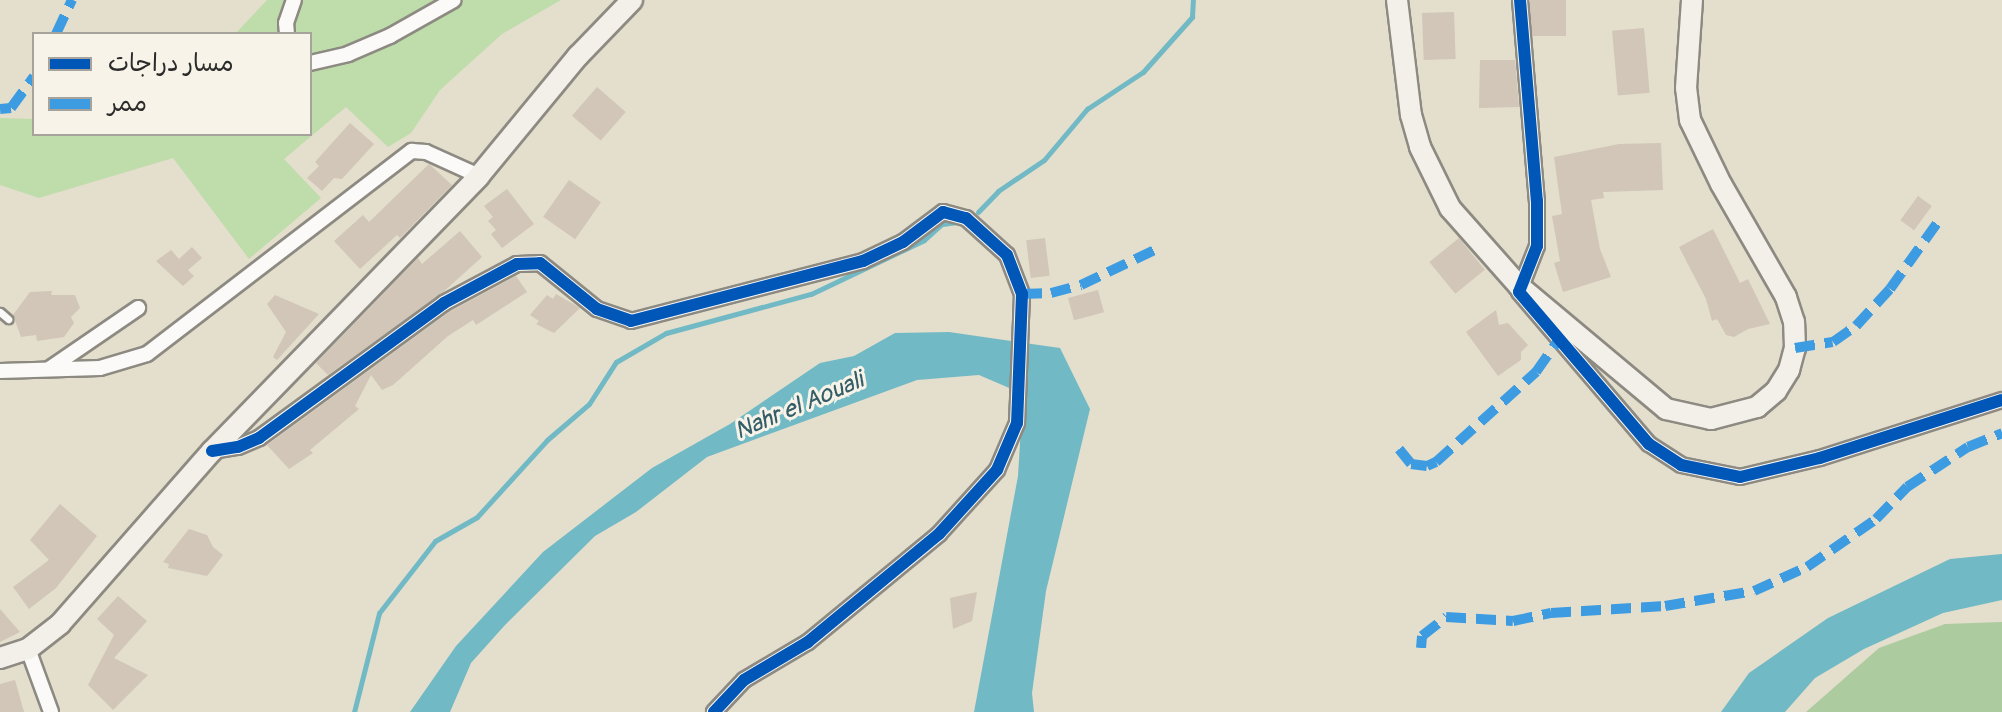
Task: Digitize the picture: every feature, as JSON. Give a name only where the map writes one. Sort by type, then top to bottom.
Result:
[{"type":"main road","points":[[0,658],[28,649],[60,624],[212,451],[479,176],[578,56],[632,0]]},
{"type":"main road","points":[[1397,0],[1411,115],[1420,147],[1450,208],[1519,286],[1666,409],[1688,417],[1711,419],[1757,407],[1776,391],[1789,370],[1795,348],[1794,322],[1786,297],[1721,184],[1690,120],[1686,88],[1692,0]]},
{"type":"street","points":[[287,32],[286,23],[294,0]]},
{"type":"street","points":[[312,63],[348,54],[390,36],[454,0]]},
{"type":"street","points":[[1520,0],[1537,231],[1537,246],[1529,271],[1519,286],[1521,297],[1649,444],[1681,465],[1740,477],[1820,458],[2002,400]]},
{"type":"street","points":[[0,371],[110,367],[160,347],[412,151],[426,152],[479,176]]},
{"type":"street","points":[[212,451],[238,447],[259,438],[444,303],[486,278],[526,261],[548,267],[597,309],[631,321],[863,261],[903,242],[943,212],[966,218],[1007,255],[1020,284],[1017,423],[997,470],[939,534],[808,642],[744,680],[714,712]]},
{"type":"street","points":[[47,370],[138,308]]},
{"type":"street","points":[[28,649],[51,712]]},
{"type":"lane","points":[[0,312],[8,319]]},
{"type":"green space","points":[[267,0],[561,0],[502,34],[440,90],[411,133],[388,147],[346,107],[312,136],[312,32],[237,32]]},
{"type":"green space","points":[[0,118],[32,119],[32,136],[311,136],[284,159],[321,198],[249,259],[173,158],[39,198],[0,185]]},
{"type":"green space","points":[[2002,622],[2002,712],[1806,712],[1879,648],[1945,624]]},
{"type":"water","name":"Nahr el Aouali","points":[[949,332],[1060,348],[1090,409],[1046,591],[1032,693],[1034,712],[974,712],[1018,476],[1023,394],[979,375],[917,380],[707,457],[636,512],[595,536],[505,625],[471,663],[450,712],[410,712],[456,646],[543,552],[652,468],[730,424],[820,363],[854,356],[895,333]]},
{"type":"water","points":[[2002,554],[2002,600],[1943,613],[1864,649],[1815,678],[1785,712],[1721,712],[1749,673],[1828,618],[1950,559]]},
{"type":"building","points":[[1530,0],[1566,0],[1566,36],[1530,36]]},
{"type":"building","points":[[1454,12],[1456,59],[1424,60],[1422,13]]},
{"type":"building","points":[[1644,28],[1650,93],[1618,96],[1612,31]]},
{"type":"building","points":[[1480,60],[1515,60],[1519,107],[1479,108]]},
{"type":"building","points":[[597,87],[626,112],[601,141],[572,116]]},
{"type":"building","points":[[350,123],[374,144],[342,179],[334,178],[322,191],[307,178],[319,166],[315,162]]},
{"type":"building","points":[[1661,143],[1663,190],[1603,192],[1604,198],[1591,200],[1600,249],[1611,277],[1563,292],[1554,263],[1560,261],[1552,216],[1562,214],[1554,157],[1619,144]]},
{"type":"building","points":[[429,164],[452,185],[400,238],[397,235],[360,269],[334,241],[363,215],[369,222]]},
{"type":"building","points":[[569,180],[601,202],[575,239],[543,217]]},
{"type":"building","points":[[507,189],[534,224],[502,248],[491,234],[496,230],[488,221],[493,217],[484,206]]},
{"type":"building","points":[[1918,196],[1932,206],[1914,230],[1900,220]]},
{"type":"building","points":[[1713,229],[1740,283],[1748,279],[1770,324],[1748,329],[1734,337],[1726,335],[1717,319],[1712,321],[1706,299],[1679,247]]},
{"type":"building","points":[[460,231],[482,257],[441,294],[328,375],[316,363],[418,258],[422,264]]},
{"type":"building","points":[[1045,238],[1050,276],[1031,278],[1026,240]]},
{"type":"building","points":[[1459,238],[1485,270],[1455,294],[1429,262]]},
{"type":"building","points":[[192,247],[202,258],[188,270],[194,276],[183,286],[156,261],[171,250],[179,259]]},
{"type":"building","points":[[516,276],[527,292],[476,325],[473,320],[448,336],[393,385],[382,390],[371,375],[355,406],[359,409],[310,450],[313,453],[289,469],[267,445],[449,312]]},
{"type":"building","points":[[1098,290],[1104,312],[1074,320],[1068,298]]},
{"type":"building","points":[[52,291],[51,295],[75,295],[80,308],[71,317],[74,323],[64,337],[37,341],[36,335],[21,337],[13,315],[30,292]]},
{"type":"building","points":[[556,294],[580,308],[554,333],[536,324],[539,321],[530,315],[547,295],[553,299]]},
{"type":"building","points":[[275,295],[319,314],[277,360],[273,357],[286,332],[267,304]]},
{"type":"building","points":[[1496,310],[1499,325],[1508,323],[1528,345],[1521,352],[1521,360],[1498,376],[1466,332]]},
{"type":"building","points":[[60,504],[97,536],[56,588],[29,609],[13,587],[49,560],[30,540]]},
{"type":"building","points":[[189,529],[207,535],[213,547],[223,555],[207,576],[168,568],[169,564],[163,562]]},
{"type":"building","points":[[977,592],[972,621],[953,629],[950,598]]},
{"type":"building","points":[[118,596],[147,621],[114,658],[148,675],[113,710],[88,685],[114,635],[97,619]]},
{"type":"building","points":[[0,609],[20,632],[0,642]]},
{"type":"building","points":[[15,680],[24,712],[0,712],[0,684]]},
{"type":"waterway","points":[[978,212],[998,191],[1044,160],[1087,109],[1143,72],[1192,17],[1193,0]]},
{"type":"waterway","points":[[354,712],[379,613],[435,541],[477,517],[547,440],[589,404],[616,362],[666,333],[811,294],[924,240],[942,224],[957,222]]},
{"type":"marked path","points":[[57,32],[72,0]]},
{"type":"marked path","points":[[0,109],[11,108],[32,79]]},
{"type":"marked path","points":[[1795,348],[1833,342],[1856,326],[1890,289],[1937,223]]},
{"type":"marked path","points":[[1022,294],[1051,293],[1081,285],[1161,247]]},
{"type":"marked path","points":[[1399,449],[1411,464],[1427,466],[1436,462],[1536,372],[1558,341]]},
{"type":"marked path","points":[[1421,648],[1422,636],[1446,617],[1513,621],[1551,613],[1665,606],[1754,591],[1807,567],[1876,519],[1907,487],[1968,447],[2002,433]]},
{"type":"cycle path","points":[[1520,0],[1537,201],[1537,246],[1519,292],[1649,444],[1681,465],[1740,477],[1820,458],[2002,400]]},
{"type":"cycle path","points":[[212,451],[238,447],[259,438],[444,303],[517,264],[540,263],[597,309],[631,321],[863,261],[903,242],[943,212],[966,218],[1007,255],[1022,294],[1017,423],[997,470],[939,534],[808,642],[744,680],[714,712]]}]
